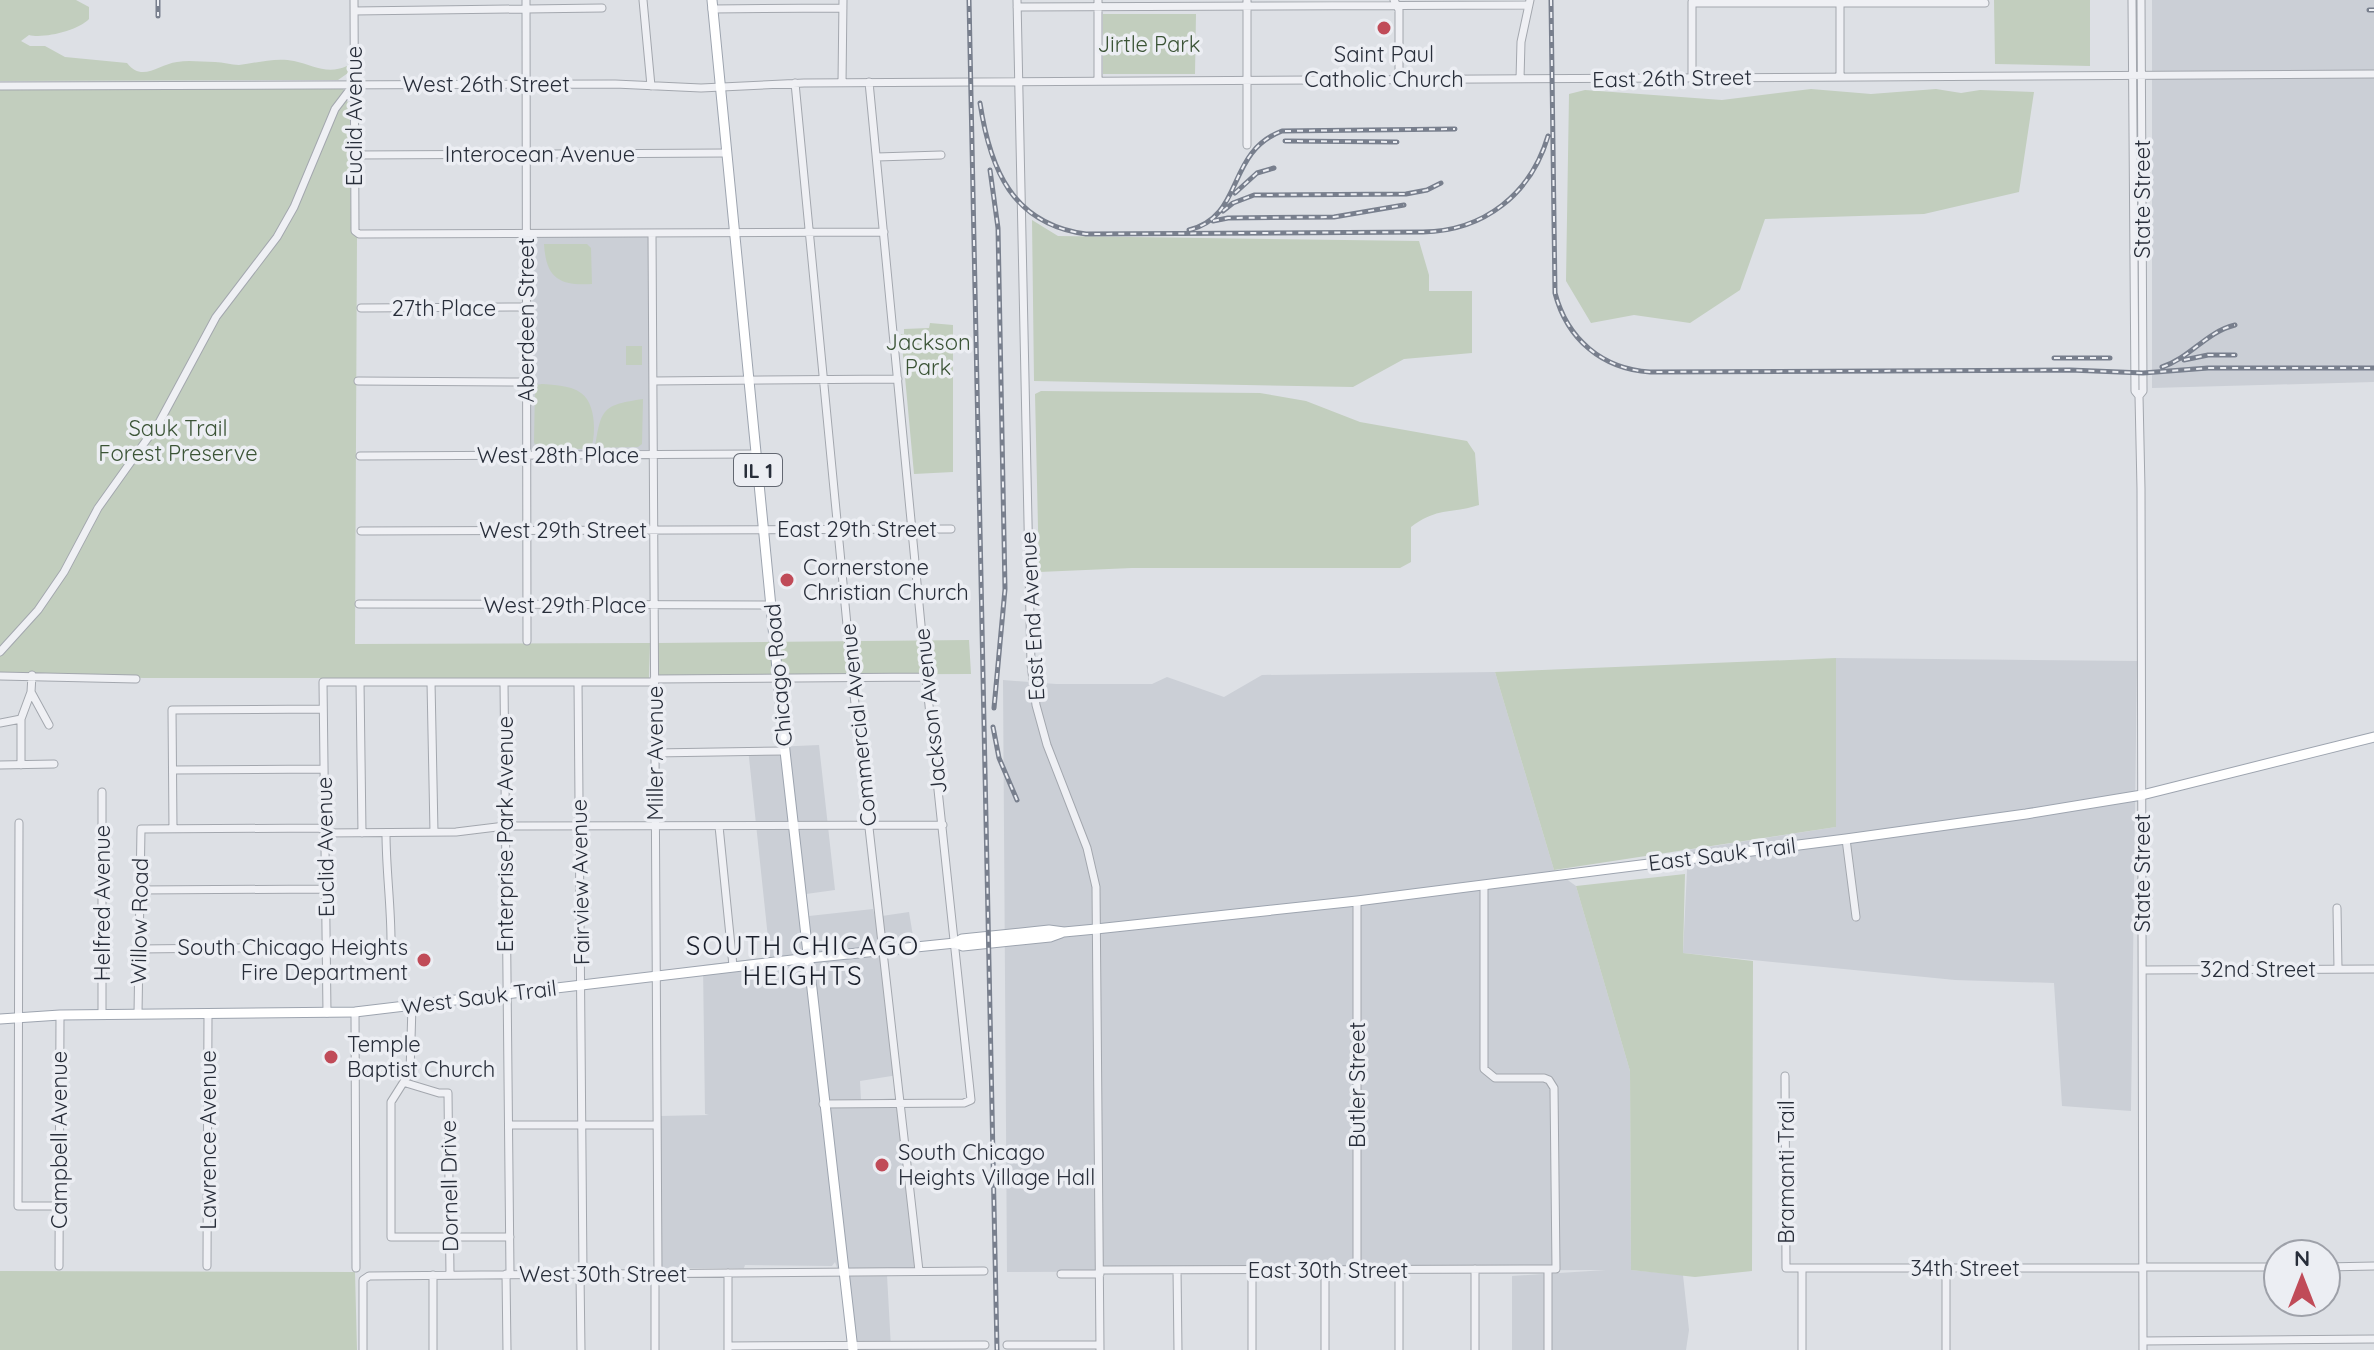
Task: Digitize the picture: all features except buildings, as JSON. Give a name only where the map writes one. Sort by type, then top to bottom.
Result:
[{"type":"main road","name":"Chicago Road","points":[[712,4],[785,751],[853,1348]]},
{"type":"main road","name":"East Sauk Trail","points":[[988,940],[1049,930],[1096,929],[1357,901],[1846,839],[2142,795],[2374,737]]},
{"type":"main road","name":"West Sauk Trail","points":[[0,1019],[138,1013],[355,1012],[733,966],[955,943],[962,939],[988,940]]},
{"type":"street","name":"Euclid Avenue","points":[[354,0],[355,231],[363,234],[526,233]]},
{"type":"street","points":[[643,0],[651,86]]},
{"type":"street","name":"State Street","points":[[2132,0],[2137,77]]},
{"type":"street","name":"State Street","points":[[2141,0],[2137,77],[2135,391],[2139,396],[2143,1346]]},
{"type":"street","points":[[1840,1],[1840,77]]},
{"type":"street","points":[[1692,77],[1692,2],[1985,3]]},
{"type":"street","points":[[1098,3],[1098,81]]},
{"type":"street","points":[[1395,3],[1399,10],[1399,80]]},
{"type":"street","points":[[1017,4],[1529,3],[1521,42],[1520,79]]},
{"type":"street","points":[[712,4],[843,4],[842,83]]},
{"type":"street","name":"East End Avenue","points":[[1017,4],[1031,664],[1036,705],[1047,745],[1087,848],[1096,887],[1100,1347]]},
{"type":"street","points":[[1247,4],[1247,145]]},
{"type":"street","points":[[354,11],[526,5],[602,8]]},
{"type":"street","name":"Aberdeen Street","points":[[526,5],[527,641]]},
{"type":"street","name":"East 26th Street","points":[[971,82],[2374,74]]},
{"type":"street","name":"Jackson Avenue","points":[[869,82],[926,677],[971,1100],[964,1103],[898,1103]]},
{"type":"street","name":"West 26th Street","points":[[0,86],[526,84],[720,87],[795,83],[971,82]]},
{"type":"street","name":"Commercial Avenue","points":[[795,83],[852,677],[919,1271]]},
{"type":"street","points":[[0,652],[38,610],[64,572],[98,508],[160,421],[216,317],[277,237],[294,207],[330,118],[354,84]]},
{"type":"street","name":"Interocean Avenue","points":[[355,155],[726,153]]},
{"type":"street","points":[[877,157],[941,155]]},
{"type":"street","points":[[526,233],[884,232]]},
{"type":"street","name":"Miller Avenue","points":[[652,233],[655,1350]]},
{"type":"street","name":"27th Place","points":[[361,308],[526,307]]},
{"type":"street","points":[[653,381],[898,379]]},
{"type":"street","points":[[358,381],[527,382]]},
{"type":"street","name":"West 28th Place","points":[[360,456],[756,454]]},
{"type":"street","name":"East 29th Street","points":[[764,529],[951,529]]},
{"type":"street","name":"West 29th Street","points":[[361,531],[764,529]]},
{"type":"street","name":"West 29th Place","points":[[359,604],[771,605]]},
{"type":"street","points":[[21,765],[21,719],[31,692],[32,675]]},
{"type":"street","points":[[0,676],[136,679]]},
{"type":"street","points":[[362,833],[360,682],[926,677]]},
{"type":"street","name":"Euclid Avenue","points":[[327,1013],[323,682],[360,682]]},
{"type":"street","points":[[431,682],[434,832]]},
{"type":"street","name":"Enterprise Park Avenue","points":[[504,682],[510,1237],[507,1350]]},
{"type":"street","name":"Fairview Avenue","points":[[578,682],[583,1125],[581,1350]]},
{"type":"street","points":[[31,692],[49,725]]},
{"type":"street","points":[[323,709],[172,710],[173,829],[386,833],[456,832],[505,826],[943,825]]},
{"type":"street","points":[[0,723],[21,719]]},
{"type":"street","points":[[654,753],[785,751]]},
{"type":"street","points":[[0,765],[54,764]]},
{"type":"street","points":[[173,770],[324,769]]},
{"type":"street","name":"Helfred Avenue","points":[[102,792],[102,1014]]},
{"type":"street","points":[[19,823],[18,1206],[59,1206]]},
{"type":"street","points":[[719,826],[733,966]]},
{"type":"street","name":"Willow Road","points":[[138,1013],[141,829],[173,829]]},
{"type":"street","points":[[386,833],[386,868],[391,889],[391,941]]},
{"type":"street","points":[[1846,839],[1856,917]]},
{"type":"street","points":[[1484,885],[1484,1069],[1495,1078],[1544,1078],[1554,1088],[1548,1350]]},
{"type":"street","points":[[139,890],[325,889]]},
{"type":"street","name":"Butler Street","points":[[1357,901],[1357,1270]]},
{"type":"street","points":[[2337,908],[2338,969]]},
{"type":"street","points":[[139,949],[326,947]]},
{"type":"street","name":"32nd Street","points":[[2143,970],[2374,969]]},
{"type":"street","points":[[412,1006],[412,1060],[406,1083],[391,1102],[391,1237],[510,1237]]},
{"type":"street","points":[[355,1012],[356,1268]]},
{"type":"street","name":"Lawrence Avenue","points":[[207,1266],[208,1014]]},
{"type":"street","name":"Campbell Avenue","points":[[59,1266],[60,1015]]},
{"type":"street","name":"Bramanti Trail","points":[[1785,1076],[1786,1268]]},
{"type":"street","name":"Dornell Drive","points":[[406,1083],[448,1093],[450,1275]]},
{"type":"street","points":[[823,1104],[898,1103]]},
{"type":"street","points":[[509,1125],[656,1125]]},
{"type":"street","points":[[2342,1267],[2374,1266]]},
{"type":"street","name":"34th Street","points":[[1786,1268],[2262,1267]]},
{"type":"street","points":[[1802,1268],[1802,1350]]},
{"type":"street","points":[[1946,1268],[1946,1350]]},
{"type":"street","points":[[1475,1269],[1475,1350]]},
{"type":"street","name":"East 30th Street","points":[[1061,1274],[1177,1270],[1552,1269]]},
{"type":"street","points":[[1177,1270],[1178,1350]]},
{"type":"street","points":[[1325,1270],[1325,1350]]},
{"type":"street","points":[[1399,1270],[1399,1350]]},
{"type":"street","points":[[844,1272],[984,1271]]},
{"type":"street","points":[[1252,1271],[1252,1350]]},
{"type":"street","name":"West 30th Street","points":[[363,1350],[363,1280],[369,1276],[844,1272]]},
{"type":"street","points":[[728,1273],[728,1348],[985,1345]]},
{"type":"street","points":[[433,1275],[433,1350]]},
{"type":"street","points":[[2143,1346],[2374,1339]]},
{"type":"street","points":[[1007,1345],[1100,1347]]},
{"type":"shaded area","points":[[2152,0],[2374,0],[2374,382],[2152,388]]},
{"type":"shaded area","points":[[529,236],[649,236],[650,453],[530,453]]},
{"type":"shaded area","points":[[1836,658],[2137,661],[2131,1111],[2062,1106],[2054,983],[1955,980],[1683,953],[1688,850],[1836,827]]},
{"type":"shaded area","points":[[1495,672],[1554,870],[1576,886],[1630,1071],[1631,1270],[1683,1275],[1689,1330],[1686,1350],[1512,1350],[1512,1276],[1606,1270],[1007,1272],[1003,680],[1056,684],[1152,684],[1167,677],[1224,697],[1262,675]]},
{"type":"shaded area","points":[[819,745],[835,890],[806,894],[809,916],[873,909],[875,917],[909,912],[916,954],[887,956],[898,1075],[860,1081],[861,1100],[901,1098],[923,1275],[887,1275],[891,1348],[848,1348],[840,1276],[835,1262],[832,1266],[660,1268],[660,1116],[709,1115],[705,1114],[703,965],[770,957],[748,748]]},
{"type":"green space","points":[[0,0],[76,0],[89,7],[89,19],[78,27],[52,35],[29,35],[21,41],[30,46],[45,46],[65,57],[127,63],[139,72],[182,61],[239,65],[280,60],[326,69],[347,66],[348,73],[338,80],[0,81]]},
{"type":"green space","points":[[1994,0],[2090,0],[2090,66],[1995,64]]},
{"type":"green space","name":"Jirtle Park","points":[[1103,14],[1196,14],[1195,74],[1103,74]]},
{"type":"green space","name":"Sauk Trail Forest Preserve","points":[[343,88],[350,110],[351,229],[357,237],[355,644],[650,643],[649,678],[144,678],[0,673],[0,656],[12,645],[0,648],[0,89]]},
{"type":"green space","points":[[1811,89],[1871,94],[1936,89],[1961,93],[1980,90],[2034,92],[2019,192],[1924,214],[1765,219],[1740,290],[1690,323],[1634,315],[1591,323],[1566,281],[1569,94],[1585,90],[1722,100]]},
{"type":"green space","points":[[1032,220],[1058,236],[1419,241],[1429,275],[1429,291],[1472,291],[1472,353],[1404,359],[1353,387],[1034,381]]},
{"type":"green space","points":[[544,244],[587,244],[591,248],[592,284],[571,283],[556,278],[548,265]]},
{"type":"green space","name":"Jackson Park","points":[[930,323],[953,325],[953,472],[914,474],[901,334],[904,334],[904,329],[929,328]]},
{"type":"green space","points":[[626,346],[642,346],[642,365],[626,365]]},
{"type":"green space","points":[[535,385],[572,388],[586,398],[594,419],[591,449],[542,449],[534,443]]},
{"type":"green space","points":[[1041,391],[1260,393],[1306,401],[1360,422],[1467,441],[1475,453],[1479,505],[1437,514],[1411,527],[1411,562],[1400,568],[1132,568],[1039,572],[1035,394]]},
{"type":"green space","points":[[643,399],[642,444],[638,447],[595,448],[599,424],[606,411],[619,404]]},
{"type":"green space","points":[[969,640],[971,674],[657,675],[658,643]]},
{"type":"green space","points":[[1836,658],[1836,827],[1554,870],[1495,672]]},
{"type":"green space","points":[[1685,874],[1683,953],[1753,961],[1752,1271],[1695,1277],[1631,1270],[1630,1071],[1576,886]]},
{"type":"green space","points":[[0,1271],[355,1272],[357,1350],[0,1350]]},
{"type":"railway","points":[[158,0],[158,16]]},
{"type":"railway","points":[[969,0],[997,1350]]},
{"type":"railway","points":[[1551,0],[1555,293],[1568,324],[1578,337],[1589,349],[1617,365],[1650,372],[2070,370],[2143,373],[2208,368],[2374,368]]},
{"type":"railway","points":[[2369,10],[2374,10]]},
{"type":"railway","points":[[980,103],[990,150],[1009,190],[1040,219],[1086,234],[1445,230],[1485,216],[1517,192],[1540,157],[1548,136]]},
{"type":"railway","points":[[1189,230],[1207,223],[1219,212],[1251,154],[1264,141],[1282,131],[1455,129]]},
{"type":"railway","points":[[1285,141],[1397,142]]},
{"type":"railway","points":[[1235,193],[1257,173],[1274,168]]},
{"type":"railway","points":[[990,170],[998,228],[1005,589],[994,708]]},
{"type":"railway","points":[[1223,211],[1233,203],[1254,195],[1406,194],[1427,190],[1441,183]]},
{"type":"railway","points":[[1213,221],[1228,218],[1334,217],[1404,205]]},
{"type":"railway","points":[[2162,367],[2181,358],[2215,333],[2235,325]]},
{"type":"railway","points":[[2184,360],[2208,355],[2235,355]]},
{"type":"railway","points":[[2054,358],[2110,358]]},
{"type":"railway","points":[[993,727],[999,758],[1017,800]]},
{"type":"place","name":"Saint Paul Catholic Church","points":[[1384,28]]},
{"type":"place","name":"Cornerstone Christian Church","points":[[787,580]]},
{"type":"place","name":"South Chicago Heights Fire Department","points":[[424,960]]},
{"type":"place","name":"Temple Baptist Church","points":[[331,1057]]},
{"type":"place","name":"South Chicago Heights Village Hall","points":[[882,1165]]},
{"type":"district","name":"SOUTH CHICAGO HEIGHTS","points":[[803,960]]}]
